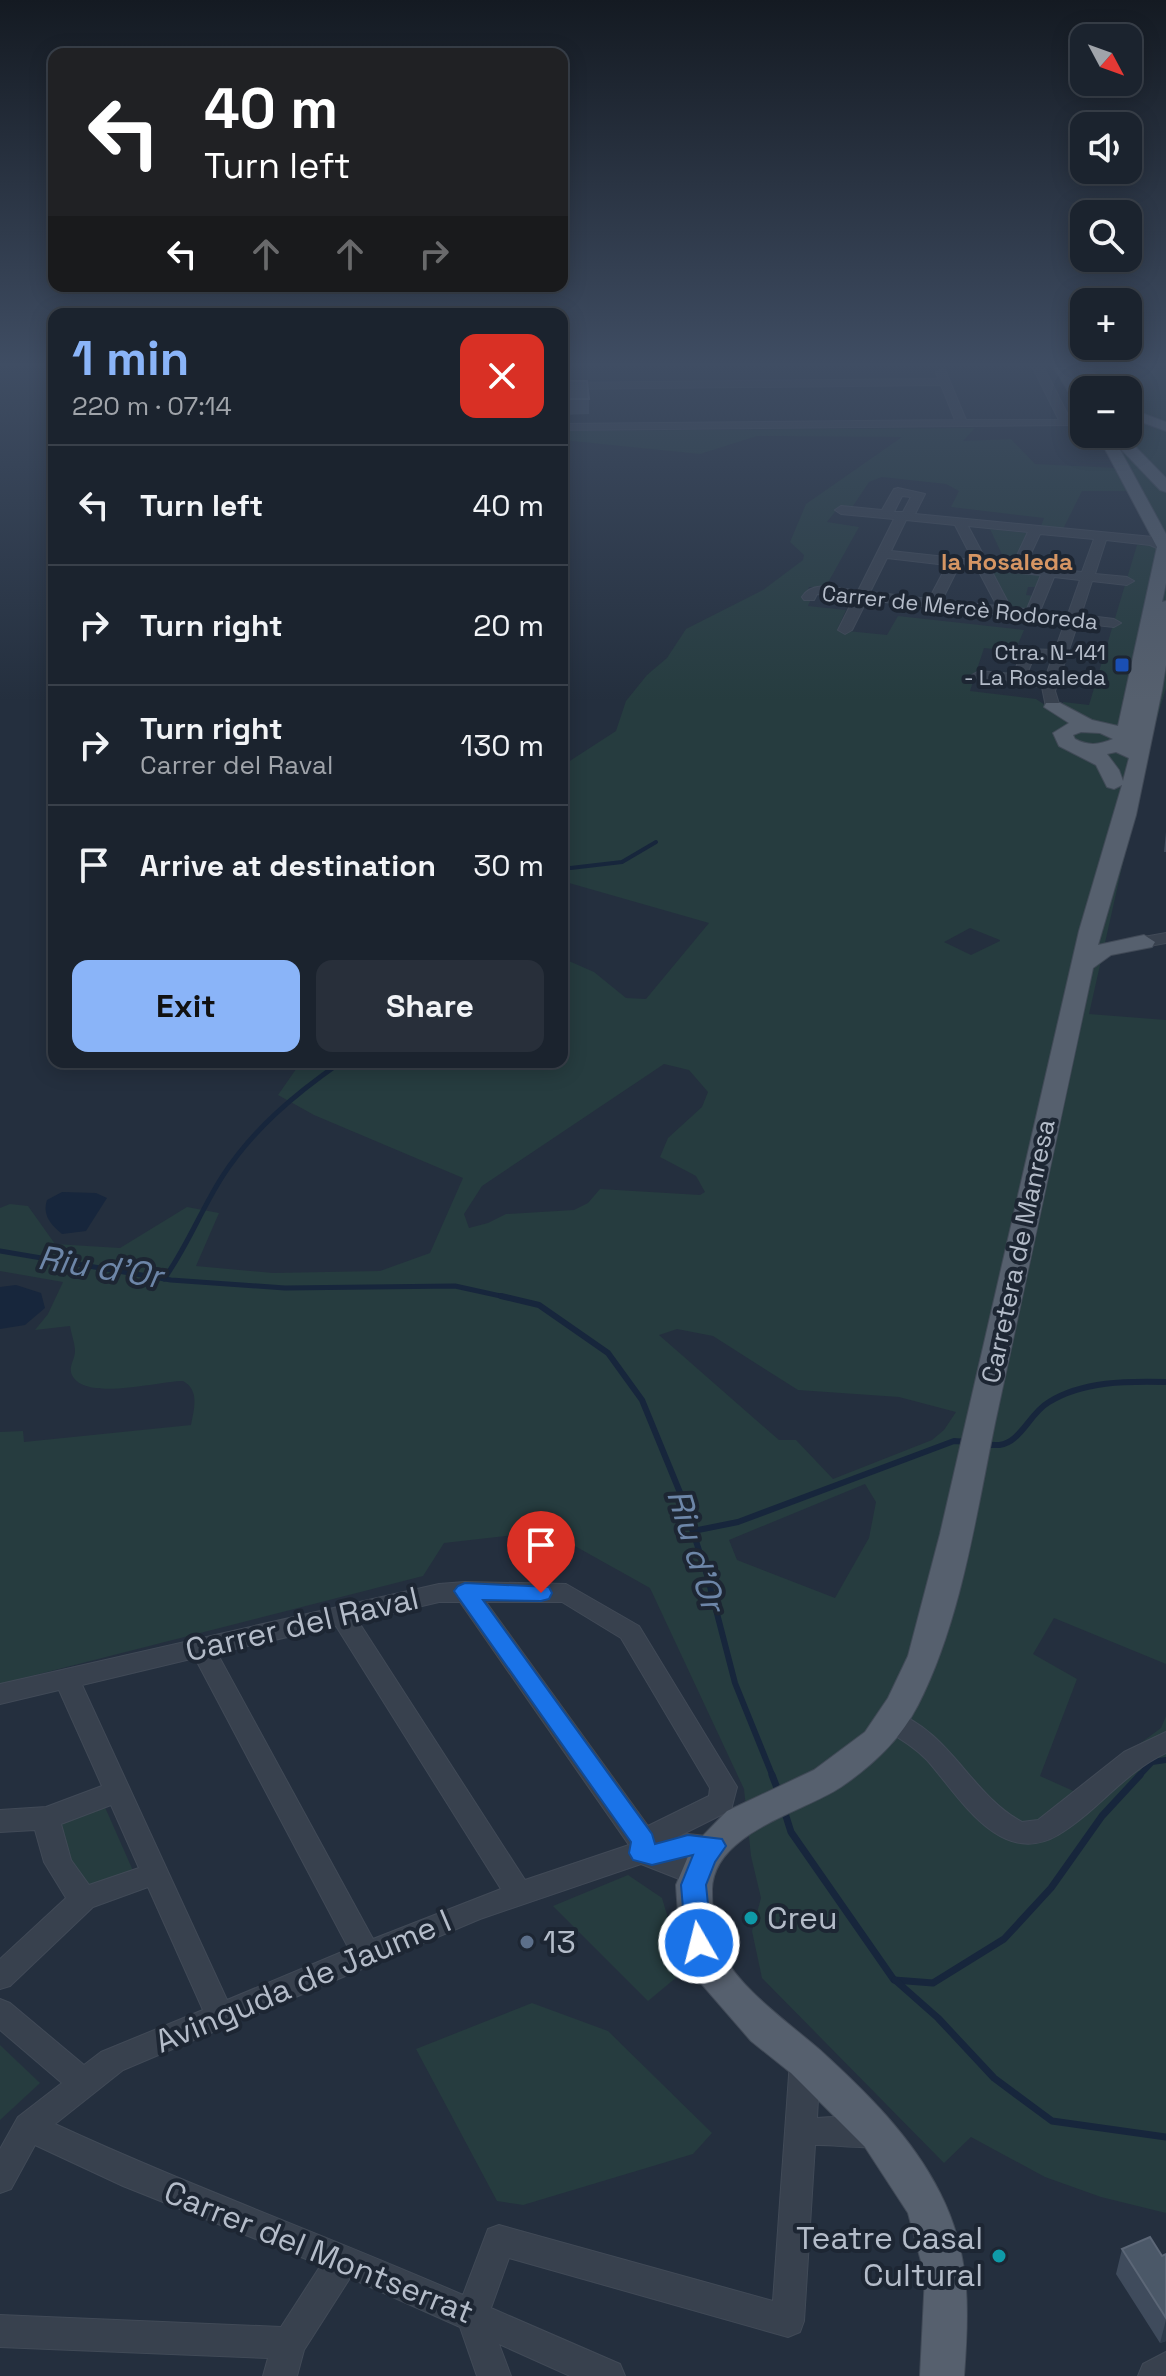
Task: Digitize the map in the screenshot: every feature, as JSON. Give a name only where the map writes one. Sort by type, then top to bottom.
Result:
[{"type":"main road","points":[[1130,479],[1151,515],[1159,544],[1162,599],[1153,690]]},
{"type":"main road","points":[[1155,940],[1116,936],[1086,918],[1132,698],[1162,599]]},
{"type":"main road","points":[[1081,749],[1103,751],[1134,736],[1140,713],[1166,664]]},
{"type":"main road","name":"Carretera de Manresa","points":[[705,1861],[739,1821],[826,1780],[858,1759],[877,1741],[891,1721],[924,1656],[977,1440],[1082,965],[1129,798],[1153,690]]},
{"type":"main road","points":[[1063,733],[1076,726],[1096,727],[1120,720],[1132,698]]},
{"type":"main road","points":[[1053,707],[1125,740],[1130,750],[1129,798]]},
{"type":"main road","points":[[1053,707],[1067,724],[1063,733],[1066,742],[1103,759],[1110,768],[1114,783]]},
{"type":"main road","points":[[1082,965],[1104,950],[1155,940]]},
{"type":"main road","points":[[705,1861],[693,1896],[699,1943],[712,1970],[765,2029],[805,2061],[879,2134],[911,2179],[937,2238],[946,2276],[942,2376]]},
{"type":"street","points":[[845,630],[867,596],[919,494],[898,492],[886,515]]},
{"type":"street","points":[[841,510],[1159,544]]},
{"type":"street","points":[[960,523],[1006,611]]},
{"type":"street","points":[[1017,569],[1035,530]]},
{"type":"street","points":[[1053,707],[1048,691],[1101,537]]},
{"type":"street","points":[[888,555],[1127,581]]},
{"type":"street","points":[[934,603],[955,562]]},
{"type":"street","points":[[1032,614],[1049,572]]},
{"type":"street","name":"Carrer de Mercè Rodoreda","points":[[809,597],[813,590],[1114,623]]},
{"type":"street","points":[[1018,679],[1029,652],[1060,655]]},
{"type":"street","points":[[979,675],[1050,684]]},
{"type":"street","points":[[465,1591],[646,1849],[705,1861]]},
{"type":"street","name":"Carrer del Raval","points":[[0,1694],[427,1595],[465,1591],[566,1593],[630,1632],[724,1787],[721,1802],[646,1849]]},
{"type":"street","points":[[342,1615],[519,1894]]},
{"type":"street","points":[[202,1648],[367,1955]]},
{"type":"street","points":[[67,1679],[220,2016]]},
{"type":"street","points":[[891,1721],[935,1751],[998,1823],[1021,1835],[1045,1830],[1143,1751],[1166,1742]]},
{"type":"street","points":[[0,1821],[47,1818],[118,1791]]},
{"type":"street","points":[[47,1818],[51,1849],[61,1871],[83,1899]]},
{"type":"street","name":"Avinguda de Jaume I","points":[[0,2179],[29,2127],[112,2061],[470,1911],[646,1849]]},
{"type":"street","points":[[0,1977],[83,1899],[156,1873]]},
{"type":"street","points":[[0,2012],[83,2083]]},
{"type":"street","points":[[494,2376],[472,2314],[499,2240],[788,2321],[805,2061]]},
{"type":"street","name":"Carrer del Montserrat","points":[[29,2127],[134,2176],[344,2259],[608,2376]]},
{"type":"street","points":[[802,2132],[845,2130],[879,2134]]},
{"type":"street","points":[[280,2376],[289,2343],[344,2259]]},
{"type":"street","points":[[0,2331],[289,2343]]},
{"type":"street","points":[[1155,2376],[1166,2368]]},
{"type":"green space","points":[[842,479],[877,479],[869,482],[851,509],[838,508],[827,522],[859,527],[825,588],[809,587],[804,598],[811,599],[808,606],[846,610],[837,630],[887,635],[898,616],[1024,630],[1015,651],[984,648],[970,691],[1036,699],[1045,705],[1064,708],[1063,702],[1089,705],[1137,545],[1158,546],[1132,491],[1082,491],[1062,531],[1040,529],[1044,518],[951,507],[959,491],[946,484],[899,479],[1166,479],[1166,688],[1151,738],[1089,1014],[1166,1020],[1166,1664],[1054,1618],[1033,1654],[1077,1679],[1040,1776],[1089,1798],[1119,1759],[1161,1728],[1166,1716],[1166,2213],[1101,2197],[1045,2177],[971,2137],[944,2163],[762,1978],[752,1931],[761,1898],[751,1856],[744,1789],[650,1588],[548,1531],[444,1543],[423,1576],[0,1684],[0,1432],[23,1431],[24,1442],[191,1425],[194,1395],[183,1381],[106,1389],[79,1383],[71,1372],[75,1351],[70,1326],[35,1330],[48,1314],[63,1282],[0,1271],[0,1208],[10,1204],[28,1206],[55,1244],[120,1248],[187,1207],[219,1213],[196,1266],[273,1273],[380,1271],[430,1253],[463,1178],[314,1115],[278,1095],[297,1068],[568,1068],[568,961],[594,972],[626,998],[646,999],[709,923],[568,883],[568,762],[616,731],[626,701],[647,675],[667,658],[686,629],[763,590],[803,560],[804,555],[790,542],[806,504]],"holes":[[[970,928],[1000,940],[971,955],[944,942]],[[664,1064],[689,1070],[708,1092],[702,1107],[668,1138],[660,1157],[696,1176],[705,1192],[700,1195],[600,1189],[588,1203],[574,1210],[506,1214],[469,1228],[464,1214],[482,1186]],[[677,1329],[713,1336],[798,1390],[899,1397],[956,1412],[944,1430],[932,1440],[833,1479],[796,1440],[779,1440],[659,1335]],[[865,1484],[876,1502],[869,1538],[835,1598],[737,1560],[729,1540]]]},
{"type":"green space","points":[[990,529],[1028,533],[1015,566],[1007,565]]},
{"type":"green space","points":[[990,568],[1042,574],[1038,587],[1028,587],[1026,595],[1035,596],[1030,611],[1010,609],[1013,606],[1007,603]]},
{"type":"green space","points":[[104,1805],[134,1873],[91,1890],[66,1862],[55,1821]]},
{"type":"green space","points":[[628,1875],[662,1898],[684,1971],[648,2001],[553,1906]]},
{"type":"green space","points":[[532,2003],[608,2031],[712,2133],[693,2154],[523,2205],[497,2201],[416,2049]]},
{"type":"green space","points":[[0,2045],[40,2083],[0,2120]]},
{"type":"water","points":[[62,1192],[96,1193],[107,1198],[86,1231],[62,1234],[48,1219],[47,1200]]},
{"type":"water","points":[[16,1285],[41,1293],[45,1308],[25,1325],[0,1329],[0,1287]]},
{"type":"building","points":[[1150,2237],[1162,2256],[1166,2254],[1166,2318],[1122,2249]]},
{"type":"waterway","points":[[568,868],[622,862],[656,842]]},
{"type":"waterway","points":[[164,1279],[222,1177],[247,1143],[291,1100],[333,1068]]},
{"type":"waterway","name":"Riu d'Or","points":[[0,1251],[164,1279]]},
{"type":"waterway","name":"Riu d'Or","points":[[164,1279],[285,1288],[455,1286],[503,1296]]},
{"type":"waterway","name":"Riu d'Or","points":[[503,1296],[510,1298]]},
{"type":"waterway","name":"Riu d'Or","points":[[503,1296],[539,1305],[608,1353],[642,1400],[681,1495],[707,1575],[735,1683],[773,1777]]},
{"type":"waterway","points":[[986,1444],[1007,1443],[1041,1408],[1076,1390],[1121,1382],[1166,1382]]},
{"type":"waterway","points":[[693,1531],[738,1522],[954,1441],[968,1442]]},
{"type":"waterway","name":"Riu d'Or","points":[[1138,1777],[1152,1762],[1166,1760]]},
{"type":"waterway","name":"Riu d'Or","points":[[772,1775],[779,1793]]},
{"type":"waterway","name":"Riu d'Or","points":[[895,1980],[933,1983],[1004,1939],[1051,1888],[1102,1816],[1140,1775]]},
{"type":"waterway","name":"Riu d'Or","points":[[784,1810],[791,1832],[895,1980]]},
{"type":"waterway","points":[[895,1980],[938,2018],[994,2078],[1052,2121],[1166,2137]]},
{"type":"place","name":"Ctra. N-141 - La Rosaleda","points":[[1122,665]]},
{"type":"place","name":"Creu","points":[[751,1918]]},
{"type":"place","name":"13","points":[[527,1942]]},
{"type":"place","name":"Teatre Casal Cultural","points":[[999,2256]]},
{"type":"district","name":"la Rosaleda","points":[[1007,561]]},
{"type":"route","points":[[541,1593],[465,1591],[643,1841],[642,1853],[652,1855],[688,1845],[714,1846],[700,1866],[694,1885],[699,1943]]}]
